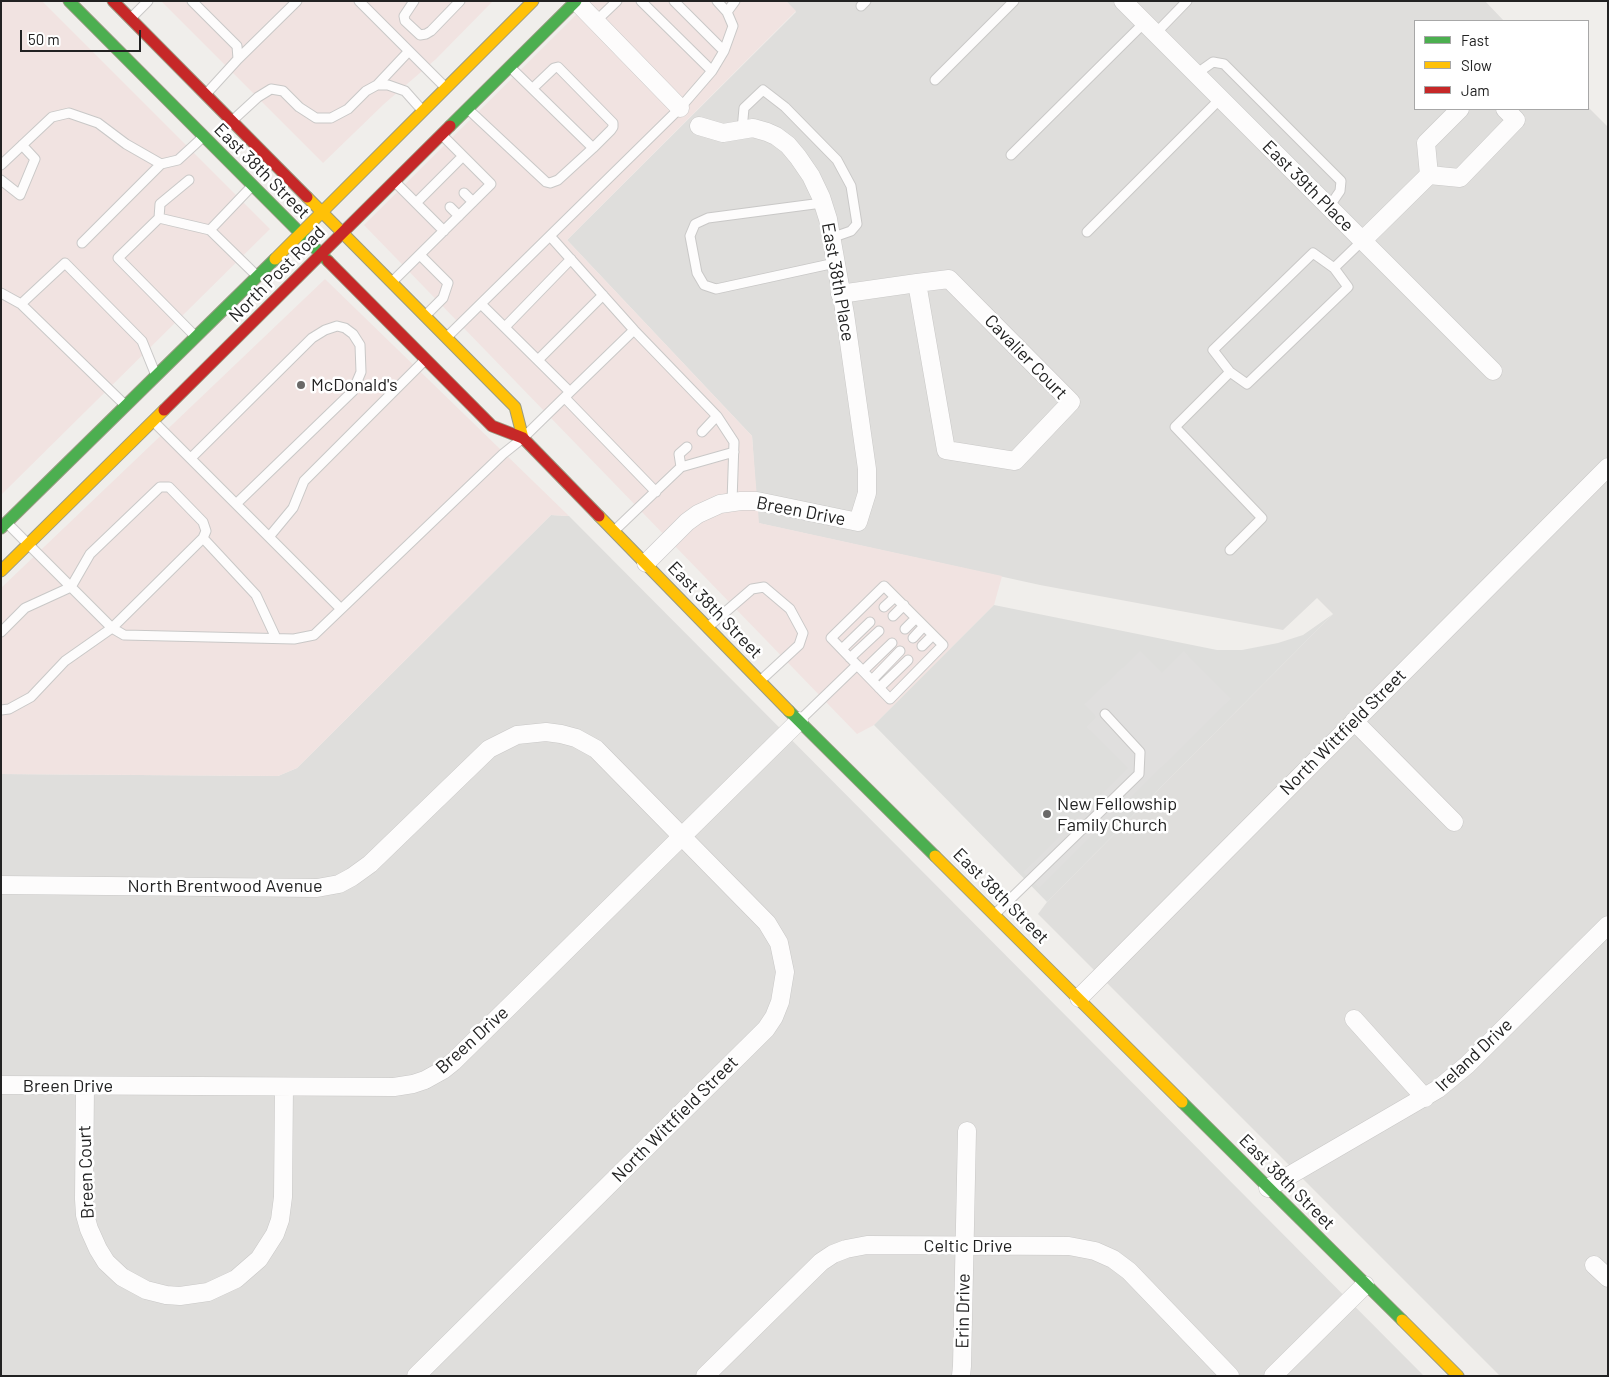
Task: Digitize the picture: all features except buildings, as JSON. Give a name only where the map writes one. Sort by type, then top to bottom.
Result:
[{"type":"main road","name":"East 38th Street","points":[[69,1],[492,426],[523,438],[799,721],[1458,1376]]},
{"type":"main road","name":"East 38th Street","points":[[113,1],[515,407],[523,438]]},
{"type":"main road","name":"North Post Road","points":[[4,526],[533,1]]},
{"type":"main road","name":"North Post Road","points":[[1,571],[576,1]]},
{"type":"street","points":[[576,1],[680,108]]},
{"type":"street","name":"East 39th Place","points":[[1123,1],[1493,371]]},
{"type":"street","points":[[1429,174],[1426,143],[1459,110]]},
{"type":"street","points":[[1429,174],[1460,178],[1516,120],[1506,110]]},
{"type":"street","name":"East 38th Place","points":[[699,126],[723,133],[753,128],[776,136],[788,145],[811,176],[822,202],[828,219],[868,469],[866,498],[858,522]]},
{"type":"street","points":[[1362,240],[1429,174]]},
{"type":"street","name":"Cavalier Court","points":[[840,294],[917,283],[950,279],[1071,402],[1015,461],[946,450],[917,283]]},
{"type":"street","name":"North Wittfield Street","points":[[1079,998],[1608,466]]},
{"type":"street","name":"Breen Drive","points":[[646,563],[692,518],[712,507],[732,502],[750,501],[765,503],[858,522]]},
{"type":"street","name":"Breen Drive","points":[[1,1085],[284,1087],[400,1086],[419,1082],[443,1070],[453,1062],[799,721]]},
{"type":"street","points":[[1354,721],[1454,822]]},
{"type":"street","name":"North Brentwood Avenue","points":[[1,885],[317,888],[338,884],[370,864],[489,749],[516,736],[538,732],[562,734],[576,738],[596,749],[682,836]]},
{"type":"street","name":"North Wittfield Street","points":[[416,1376],[761,1035],[774,1017],[782,996],[785,972],[776,936],[762,918],[682,836]]},
{"type":"street","name":"Ireland Drive","points":[[1268,1188],[1425,1098],[1463,1069],[1608,925]]},
{"type":"street","points":[[1354,1019],[1425,1098]]},
{"type":"street","name":"Breen Court","points":[[85,1086],[84,1207],[88,1229],[106,1262],[122,1277],[146,1290],[180,1296],[208,1292],[236,1279],[259,1259],[275,1234],[280,1220],[283,1197],[284,1087]]},
{"type":"street","name":"Erin Drive","points":[[961,1376],[967,1131]]},
{"type":"street","name":"Celtic Drive","points":[[705,1376],[815,1267],[833,1254],[846,1249],[868,1245],[1069,1246],[1095,1251],[1113,1259],[1129,1271],[1230,1376]]},
{"type":"street","points":[[1594,1265],[1608,1278]]},
{"type":"street","points":[[1273,1376],[1366,1284]]},
{"type":"lane","points":[[130,18],[148,1]]},
{"type":"lane","points":[[192,1],[237,46],[238,59]]},
{"type":"lane","points":[[205,95],[296,1]]},
{"type":"lane","points":[[359,1],[446,88]]},
{"type":"lane","points":[[414,1],[404,16],[405,22],[420,35],[431,31],[460,1]]},
{"type":"lane","points":[[596,21],[617,1]]},
{"type":"lane","points":[[641,1],[712,71]]},
{"type":"lane","points":[[674,1],[724,51]]},
{"type":"lane","points":[[447,337],[680,108],[712,71],[724,51],[733,26],[728,12],[717,1]]},
{"type":"lane","points":[[728,12],[735,1]]},
{"type":"lane","points":[[935,80],[1014,1]]},
{"type":"lane","points":[[1011,155],[1150,28],[1187,1]]},
{"type":"lane","points":[[232,122],[258,97],[271,89],[283,91],[316,118],[331,118],[348,109],[366,91],[377,86],[409,51]]},
{"type":"lane","points":[[1196,74],[1213,62],[1224,64],[1341,180],[1340,191],[1329,207]]},
{"type":"lane","points":[[510,67],[592,148]]},
{"type":"lane","points":[[468,109],[546,182],[550,183],[558,180],[611,130],[613,123],[558,67],[554,68],[533,88]]},
{"type":"lane","points":[[377,86],[388,86],[405,91],[423,111]]},
{"type":"lane","points":[[742,130],[744,108],[763,90],[785,107],[837,160],[851,186],[858,224],[851,231],[831,238]]},
{"type":"lane","points":[[1087,232],[1220,98]]},
{"type":"lane","points":[[1,165],[52,117],[69,114],[98,123],[126,144],[161,164]]},
{"type":"lane","points":[[392,282],[491,184],[442,135]]},
{"type":"lane","points":[[82,243],[161,164],[178,160],[203,137]]},
{"type":"lane","points":[[1,180],[20,195],[35,159],[22,145]]},
{"type":"lane","points":[[416,203],[434,191],[448,177],[463,156]]},
{"type":"lane","points":[[189,180],[160,204],[159,218],[118,258],[196,337]]},
{"type":"lane","points":[[395,182],[444,231]]},
{"type":"lane","points":[[210,230],[252,185]]},
{"type":"lane","points":[[464,193],[473,202]]},
{"type":"lane","points":[[822,202],[708,218],[695,224],[690,236],[697,273],[704,285],[716,289],[835,263]]},
{"type":"lane","points":[[450,207],[459,216]]},
{"type":"lane","points":[[159,218],[210,230],[257,276]]},
{"type":"lane","points":[[550,236],[634,330],[717,416],[734,442],[732,502]]},
{"type":"lane","points":[[1334,268],[1362,240]]},
{"type":"lane","points":[[1313,253],[1334,268],[1348,287],[1247,384],[1230,372],[1213,350],[1218,344],[1313,253]]},
{"type":"lane","points":[[420,254],[448,283],[443,298],[426,316]]},
{"type":"lane","points":[[505,327],[571,259]]},
{"type":"lane","points":[[21,304],[65,263],[142,341],[156,376]]},
{"type":"lane","points":[[1,293],[21,304],[126,406]]},
{"type":"lane","points":[[538,360],[603,295]]},
{"type":"lane","points":[[481,304],[538,360],[656,492]]},
{"type":"lane","points":[[191,458],[312,338],[325,330],[337,326],[345,328],[354,334],[360,345],[361,372],[353,391],[236,504]]},
{"type":"lane","points":[[4,526],[28,544],[112,628],[124,635],[294,639],[314,635],[503,454],[523,438],[634,330]]},
{"type":"lane","points":[[269,537],[293,508],[304,481],[426,359]]},
{"type":"lane","points":[[1230,372],[1175,426],[1262,518],[1230,550]]},
{"type":"lane","points":[[702,432],[717,416]]},
{"type":"lane","points":[[153,421],[341,609]]},
{"type":"lane","points":[[681,468],[679,454],[687,447]]},
{"type":"lane","points":[[614,531],[681,468],[734,452]]},
{"type":"lane","points":[[1,632],[25,608],[72,587],[90,554],[160,486],[169,487],[203,522],[206,531],[203,538],[112,628],[65,661],[31,697],[9,709],[1,710]]},
{"type":"lane","points":[[203,538],[256,595],[276,638]]},
{"type":"lane","points":[[884,586],[895,597],[943,646],[890,699],[831,638],[884,586]]},
{"type":"lane","points":[[708,627],[752,589],[764,587],[790,609],[803,633],[799,645],[760,681]]},
{"type":"lane","points":[[884,608],[895,597]]},
{"type":"lane","points":[[893,616],[904,606]]},
{"type":"lane","points":[[905,629],[916,618]]},
{"type":"lane","points":[[842,649],[870,622]]},
{"type":"lane","points":[[913,638],[924,626]]},
{"type":"lane","points":[[850,658],[879,630]]},
{"type":"lane","points":[[922,646],[933,635]]},
{"type":"lane","points":[[799,721],[892,643]]},
{"type":"lane","points":[[872,680],[900,651]]},
{"type":"lane","points":[[880,688],[908,660]]},
{"type":"lane","points":[[994,914],[1138,774],[1140,752],[1105,714]]},
{"type":"shaded area","points":[[1,1],[42,1],[270,229],[1,495]]},
{"type":"shaded area","points":[[161,1],[493,1],[436,59],[384,104],[323,163]]},
{"type":"shaded area","points":[[590,1],[786,1],[796,11],[567,240],[752,436],[759,523],[1002,576],[994,605],[874,725],[857,734],[364,225]]},
{"type":"shaded area","points":[[786,1],[1485,1],[1503,20],[1414,20],[1414,110],[1589,110],[1589,108],[1608,127],[1608,1376],[1500,1376],[1038,914],[1047,902],[1333,614],[1317,598],[1283,630],[1040,585],[758,523],[752,436],[567,240],[796,12]]},
{"type":"shaded area","points":[[325,279],[569,516],[551,515],[297,768],[278,776],[1,774],[1,588]]},
{"type":"shaded area","points":[[551,515],[569,516],[1424,1376],[1,1376],[1,774],[278,776],[297,768]]},
{"type":"shaded area","name":"New Fellowship Family Church","points":[[994,605],[1217,650],[1242,650],[1278,643],[1303,635],[1333,614],[1047,902],[874,725]]},
{"type":"shaded area","points":[[1140,651],[1162,673],[1184,651],[1231,699],[1039,888],[1023,872],[1128,768],[1086,727],[1096,717],[1084,704]]},
{"type":"traffic: fast","points":[[69,1],[328,261]]},
{"type":"traffic: fast","points":[[450,126],[576,1]]},
{"type":"traffic: fast","points":[[1,528],[275,259]]},
{"type":"traffic: fast","points":[[789,711],[935,856]]},
{"type":"traffic: fast","points":[[1182,1102],[1402,1320]]},
{"type":"traffic: slow","points":[[275,259],[533,1]]},
{"type":"traffic: slow","points":[[307,197],[515,407],[523,438]]},
{"type":"traffic: slow","points":[[1,571],[164,410]]},
{"type":"traffic: slow","points":[[599,516],[789,711]]},
{"type":"traffic: slow","points":[[935,856],[1182,1102]]},
{"type":"traffic: slow","points":[[1402,1320],[1458,1376]]},
{"type":"traffic: jam","points":[[113,1],[307,197]]},
{"type":"traffic: jam","points":[[164,410],[450,126]]},
{"type":"traffic: jam","points":[[328,261],[492,426],[523,438],[599,516]]},
{"type":"place","name":"McDonald's","points":[[301,385]]},
{"type":"place","name":"New Fellowship Family Church","points":[[1047,814]]}]
